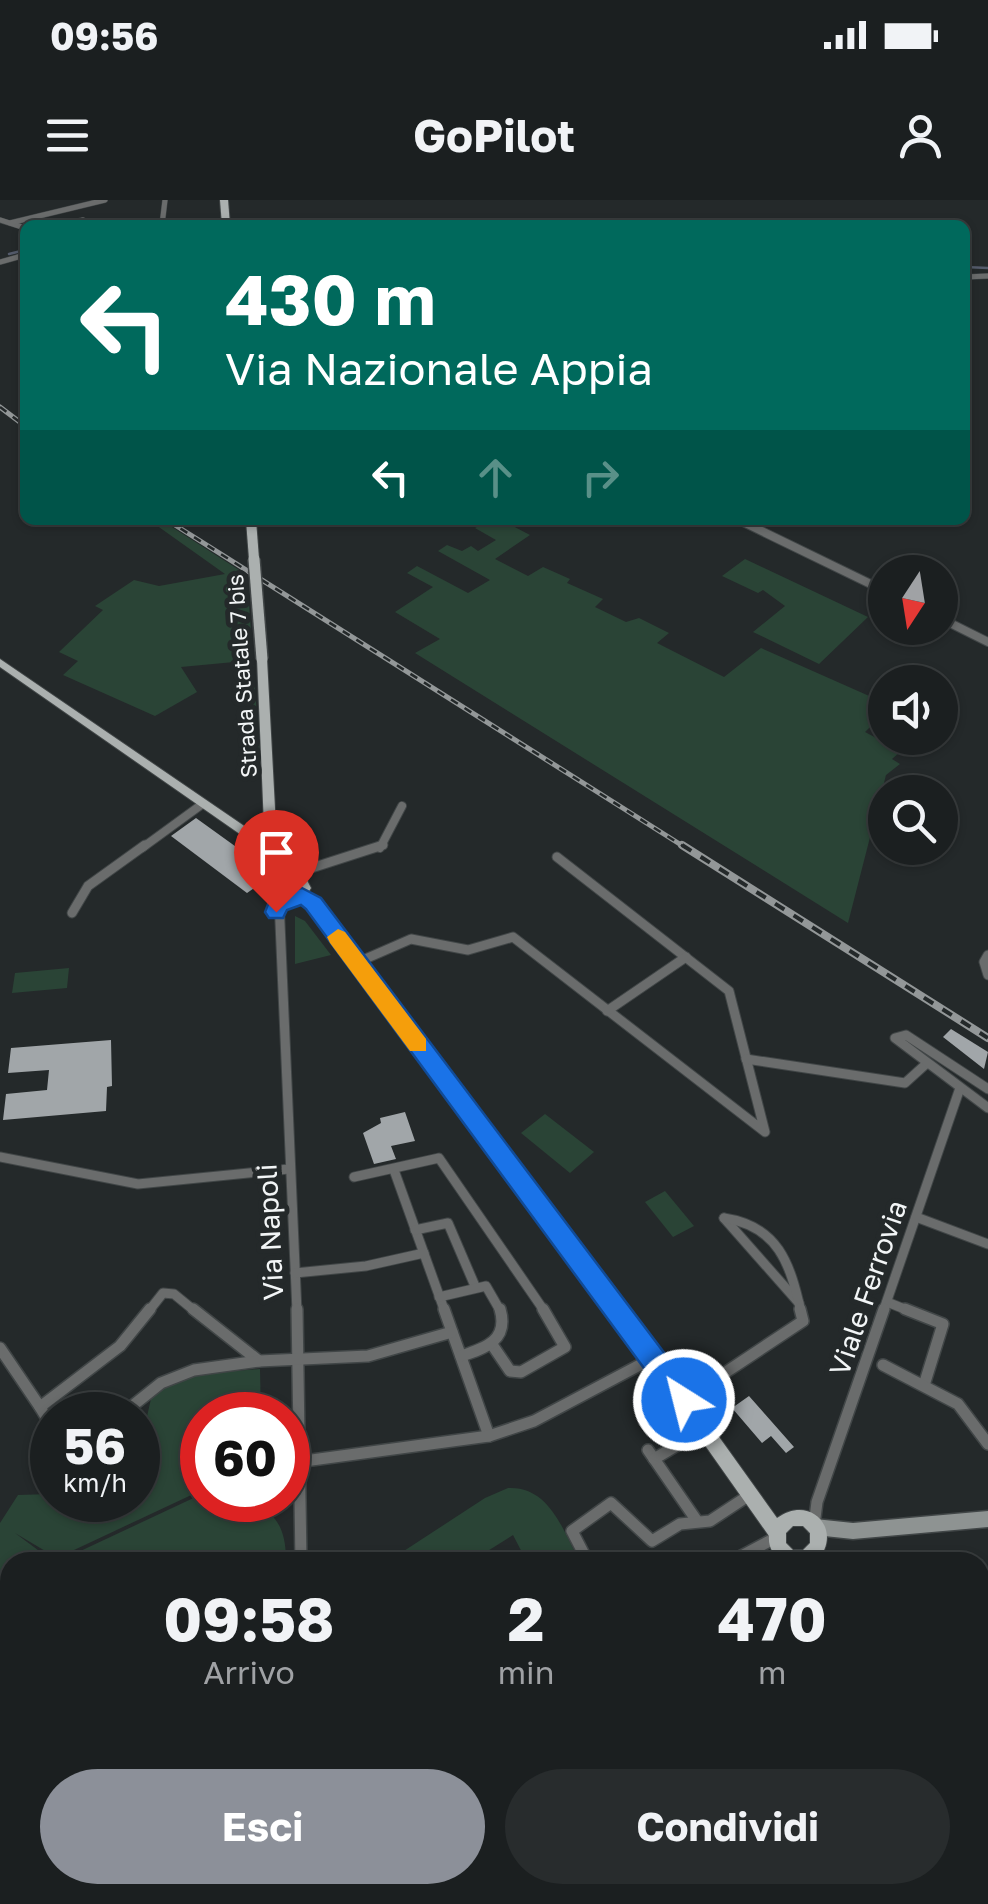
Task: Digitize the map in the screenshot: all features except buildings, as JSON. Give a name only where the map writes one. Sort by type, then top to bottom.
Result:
[{"type":"main road","name":"Strada Statale 7 bis","points":[[251,525],[273,821],[270,828]]},
{"type":"main road","points":[[0,662],[202,806],[252,837],[279,900],[289,903],[302,895],[305,888],[277,832],[270,828],[252,837]]},
{"type":"main road","points":[[302,895],[314,904],[654,1358],[753,1496],[783,1546],[809,1536],[852,1530],[988,1518]]},
{"type":"main road","points":[[753,1496],[809,1536]]},
{"type":"street","points":[[26,220],[105,200]]},
{"type":"street","points":[[0,220],[20,227]]},
{"type":"street","points":[[10,224],[20,221]]},
{"type":"street","points":[[750,525],[868,583]]},
{"type":"street","points":[[958,627],[988,642]]},
{"type":"street","points":[[72,913],[88,886],[202,806]]},
{"type":"street","points":[[296,873],[382,847],[402,806]]},
{"type":"street","points":[[356,963],[411,938],[468,950],[484,949],[513,937],[765,1132],[729,991],[557,858]]},
{"type":"street","name":"Via Napoli","points":[[279,900],[298,1392]]},
{"type":"street","points":[[988,955],[984,962],[988,974]]},
{"type":"street","points":[[607,1011],[686,957]]},
{"type":"street","points":[[972,1096],[982,1095],[985,1087],[906,1035],[895,1038],[926,1064],[988,1108]]},
{"type":"street","points":[[746,1059],[905,1084],[926,1064]]},
{"type":"street","points":[[938,1073],[935,1064],[950,1064]]},
{"type":"street","name":"Viale Ferrovia","points":[[809,1536],[817,1502],[960,1088]]},
{"type":"street","points":[[0,1157],[138,1184],[289,1169]]},
{"type":"street","points":[[354,1177],[439,1158],[564,1339],[561,1352],[520,1372],[510,1371],[493,1346]]},
{"type":"street","points":[[394,1170],[490,1436]]},
{"type":"street","points":[[916,1217],[988,1244]]},
{"type":"street","points":[[684,1400],[803,1320],[801,1298],[784,1249],[744,1218],[724,1218],[799,1304]]},
{"type":"street","points":[[416,1230],[448,1223],[475,1286]]},
{"type":"street","points":[[295,1273],[366,1266],[424,1254]]},
{"type":"street","points":[[440,1297],[475,1286],[493,1290],[505,1320],[501,1337],[493,1346],[461,1356]]},
{"type":"street","points":[[60,1392],[120,1346],[163,1293],[174,1294],[258,1361]]},
{"type":"street","points":[[887,1302],[942,1324],[924,1382]]},
{"type":"street","points":[[151,1392],[194,1370],[258,1361],[368,1356],[452,1332]]},
{"type":"street","points":[[0,1348],[30,1392]]},
{"type":"street","points":[[310,1460],[490,1436],[534,1421],[654,1358]]},
{"type":"street","points":[[884,1366],[924,1382],[968,1414],[988,1444]]},
{"type":"street","points":[[697,1521],[651,1454],[705,1430]]},
{"type":"street","points":[[583,1552],[572,1531],[611,1503],[624,1511],[647,1542],[697,1521],[710,1521],[753,1496]]},
{"type":"street","name":"Via Napoli","points":[[299,1522],[301,1552]]},
{"type":"green space","points":[[156,525],[169,525],[247,575],[260,759],[254,760],[245,661],[181,667],[197,692],[155,716],[63,675],[78,661],[59,652],[103,610],[95,606],[134,580],[159,586],[225,574]]},
{"type":"green space","points":[[511,525],[530,535],[495,559],[528,576],[543,567],[570,579],[567,583],[603,599],[595,607],[626,622],[639,618],[669,633],[657,643],[724,677],[761,648],[868,695],[868,755],[896,755],[892,759],[900,764],[886,775],[868,775],[868,845],[848,923],[415,653],[440,639],[395,612],[433,587],[407,573],[417,566],[468,593],[490,580],[438,551],[447,545],[462,551],[471,546],[478,551],[496,540],[475,528]]},
{"type":"green space","points":[[745,559],[868,617],[819,664],[753,632],[785,606],[763,590],[758,593],[722,576]]},
{"type":"green space","points":[[295,916],[305,921],[331,955],[295,964]]},
{"type":"green space","points":[[69,968],[67,988],[12,993],[15,973]]},
{"type":"green space","points":[[545,1114],[594,1152],[570,1173],[521,1133]]},
{"type":"green space","points":[[665,1191],[694,1226],[673,1237],[645,1202]]},
{"type":"green space","points":[[260,1369],[260,1392],[180,1392],[180,1500],[160,1510],[160,1392],[153,1392],[184,1375]]},
{"type":"green space","points":[[508,1488],[535,1494],[561,1524],[575,1552],[522,1552],[513,1535],[486,1552],[402,1552],[485,1498]]},
{"type":"green space","points":[[18,1495],[30,1495],[30,1522],[134,1522],[70,1552],[47,1552],[15,1533],[41,1552],[0,1552],[0,1523]]},
{"type":"green space","points":[[180,1504],[180,1522],[276,1522],[285,1552],[78,1552],[142,1522],[160,1522],[160,1514]]},
{"type":"waterway","points":[[9,254],[20,251]]},
{"type":"waterway","points":[[970,267],[988,268]]},
{"type":"railway","points":[[0,407],[20,422]]},
{"type":"railway","points":[[175,525],[686,848]]},
{"type":"railway","points":[[682,845],[988,1038]]},
{"type":"slow traffic","points":[[338,937],[418,1045]]},
{"type":"route","points":[[276,912],[279,900],[289,903],[302,895],[314,904],[684,1400]]}]
